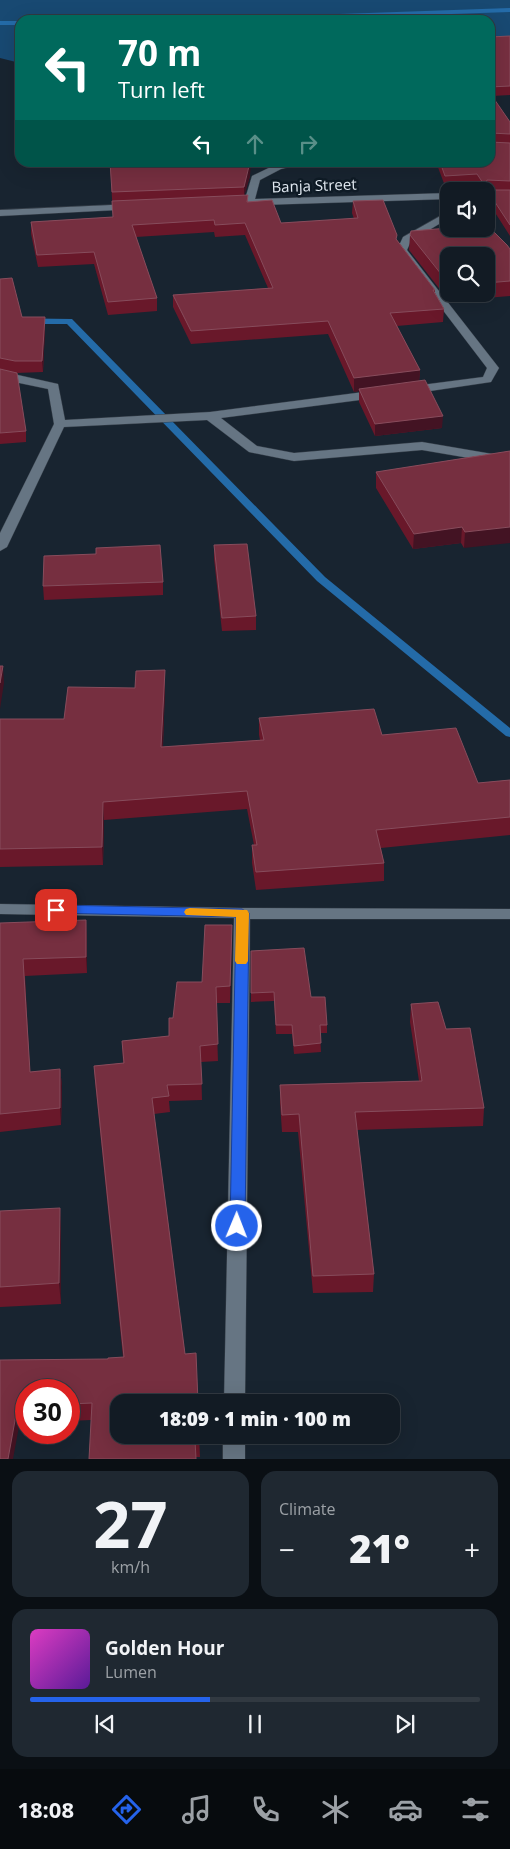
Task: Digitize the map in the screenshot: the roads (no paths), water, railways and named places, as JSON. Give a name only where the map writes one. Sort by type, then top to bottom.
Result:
[{"type":"street","points":[[249,202],[255,178],[278,167]]},
{"type":"street","name":"Banja Street","points":[[219,203],[440,196]]},
{"type":"street","points":[[0,213],[139,207]]},
{"type":"street","points":[[60,424],[210,416],[487,380],[493,368],[402,250],[407,239],[440,219]]},
{"type":"street","points":[[0,375],[54,388],[60,424],[0,547]]},
{"type":"street","points":[[210,416],[253,449],[273,454],[294,457],[422,446],[510,461]]},
{"type":"street","points":[[0,909],[242,913],[510,914]]},
{"type":"street","points":[[234,1394],[242,913]]},
{"type":"street","points":[[234,1444],[234,1459]]},
{"type":"waterway","points":[[366,15],[510,10]]},
{"type":"waterway","points":[[0,23],[15,23]]},
{"type":"waterway","points":[[0,321],[69,321],[321,579],[510,734]]}]
